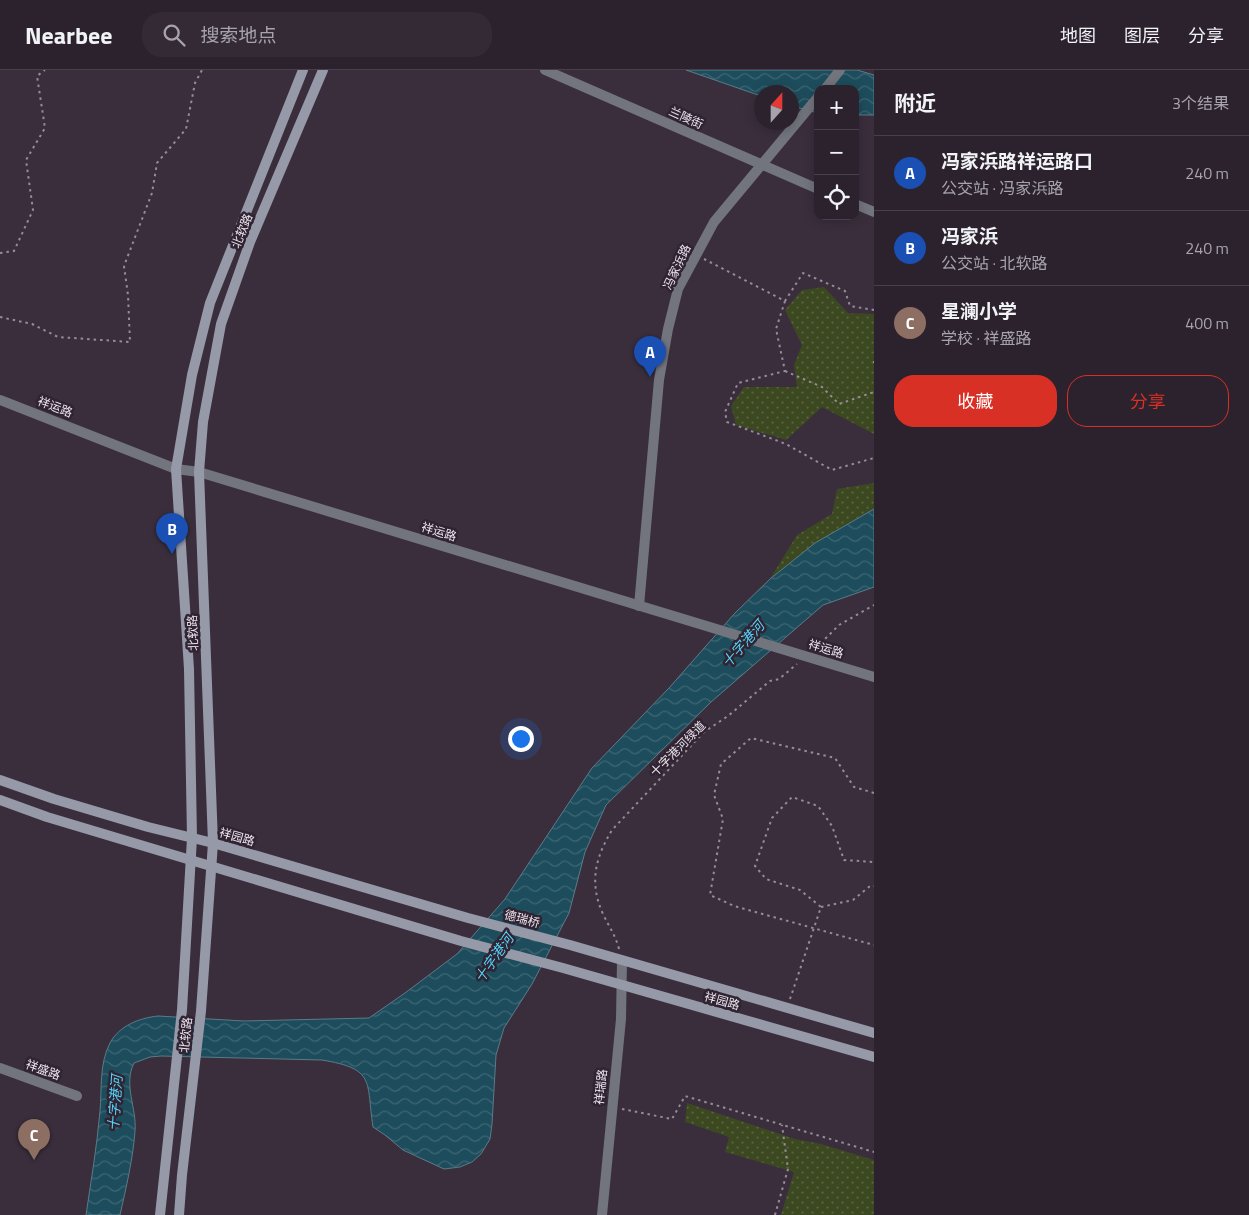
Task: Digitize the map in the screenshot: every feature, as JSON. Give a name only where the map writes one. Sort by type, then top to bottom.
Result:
[{"type":"street","name":"北软路","points":[[160,1215],[182,1010],[192,838],[189,669],[176,468],[192,376],[210,303],[303,70]]},
{"type":"street","name":"北软路","points":[[179,1215],[201,1011],[214,843],[199,472],[203,422],[221,324],[250,242],[323,70]]},
{"type":"street","name":"兰陵街","points":[[545,70],[814,187]]},
{"type":"street","points":[[828,85],[840,70]]},
{"type":"street","name":"冯家浜路","points":[[639,606],[659,380],[678,289],[714,222],[814,102]]},
{"type":"street","points":[[859,206],[874,212]]},
{"type":"street","name":"祥运路","points":[[0,400],[176,468],[199,472],[874,677]]},
{"type":"street","name":"祥园路","points":[[0,780],[54,799],[148,827],[214,843],[468,918]]},
{"type":"street","points":[[0,800],[47,817],[212,866]]},
{"type":"street","name":"祥园路","points":[[212,866],[461,941],[563,968],[874,1058]]},
{"type":"street","name":"德瑞桥","points":[[468,918],[570,945]]},
{"type":"street","name":"祥园路","points":[[570,945],[874,1033]]},
{"type":"street","name":"祥瑞路","points":[[602,1215],[621,1018],[622,961]]},
{"type":"street","name":"祥盛路","points":[[0,1068],[77,1096]]},
{"type":"path","points":[[0,253],[14,251],[33,210],[26,160],[45,128],[37,76],[46,70]]},
{"type":"path","points":[[0,317],[32,324],[58,337],[130,342],[128,295],[124,266],[152,193],[157,163],[186,129],[195,83],[202,70]]},
{"type":"path","points":[[696,255],[785,301]]},
{"type":"path","points":[[785,371],[776,330],[785,301],[803,273],[845,291],[850,306],[874,310]]},
{"type":"path","points":[[874,392],[839,404],[822,386],[785,371],[738,383],[724,412],[727,422],[786,444],[832,470],[874,458]]},
{"type":"path","name":"十字港河绿道","points":[[622,961],[614,932],[603,913],[595,884],[596,864],[601,848],[612,830],[704,732],[728,716],[770,682],[780,679],[839,625],[874,606]]},
{"type":"path","points":[[874,793],[854,788],[835,758],[751,738],[721,764],[714,795],[723,819],[710,895],[734,906],[874,945]]},
{"type":"path","points":[[821,907],[800,890],[766,879],[755,866],[772,818],[792,796],[818,806],[832,826],[844,860],[874,862]]},
{"type":"path","points":[[821,907],[853,900],[870,886],[874,886]]},
{"type":"path","points":[[787,1008],[812,928],[821,907]]},
{"type":"path","points":[[612,1107],[672,1119],[685,1096],[874,1152]]},
{"type":"path","points":[[775,1215],[788,1169],[782,1125]]},
{"type":"green space","points":[[824,287],[848,313],[874,314],[874,434],[822,407],[786,440],[736,425],[731,406],[744,387],[797,387],[794,365],[802,345],[785,310],[802,290]]},
{"type":"green space","points":[[874,483],[874,509],[856,519],[770,579],[797,535],[832,514],[837,489]]},
{"type":"green space","points":[[687,1103],[795,1139],[821,1144],[874,1160],[874,1215],[781,1215],[794,1172],[725,1152],[729,1137],[685,1122]]},
{"type":"water","points":[[686,70],[857,70],[874,75],[874,115],[859,115],[859,85],[814,85],[814,112],[799,108],[799,85],[754,85],[754,94]]},
{"type":"water","name":"十字港河","points":[[874,509],[874,587],[823,605],[711,702],[606,805],[585,852],[569,913],[532,984],[504,1028],[496,1055],[490,1139],[481,1154],[472,1162],[460,1167],[444,1169],[403,1150],[373,1127],[368,1088],[360,1073],[339,1064],[322,1060],[150,1057],[134,1063],[131,1071],[130,1088],[135,1131],[131,1163],[120,1215],[86,1215],[99,1124],[104,1059],[110,1043],[119,1032],[137,1021],[158,1016],[244,1021],[369,1018],[457,954],[505,899],[592,768],[669,688],[735,613],[770,579],[815,543]]},
{"type":"place","name":"冯家浜路祥运路口","points":[[650,377]]},
{"type":"place","name":"冯家浜","points":[[172,554]]},
{"type":"place","name":"星澜小学","points":[[34,1160]]}]
